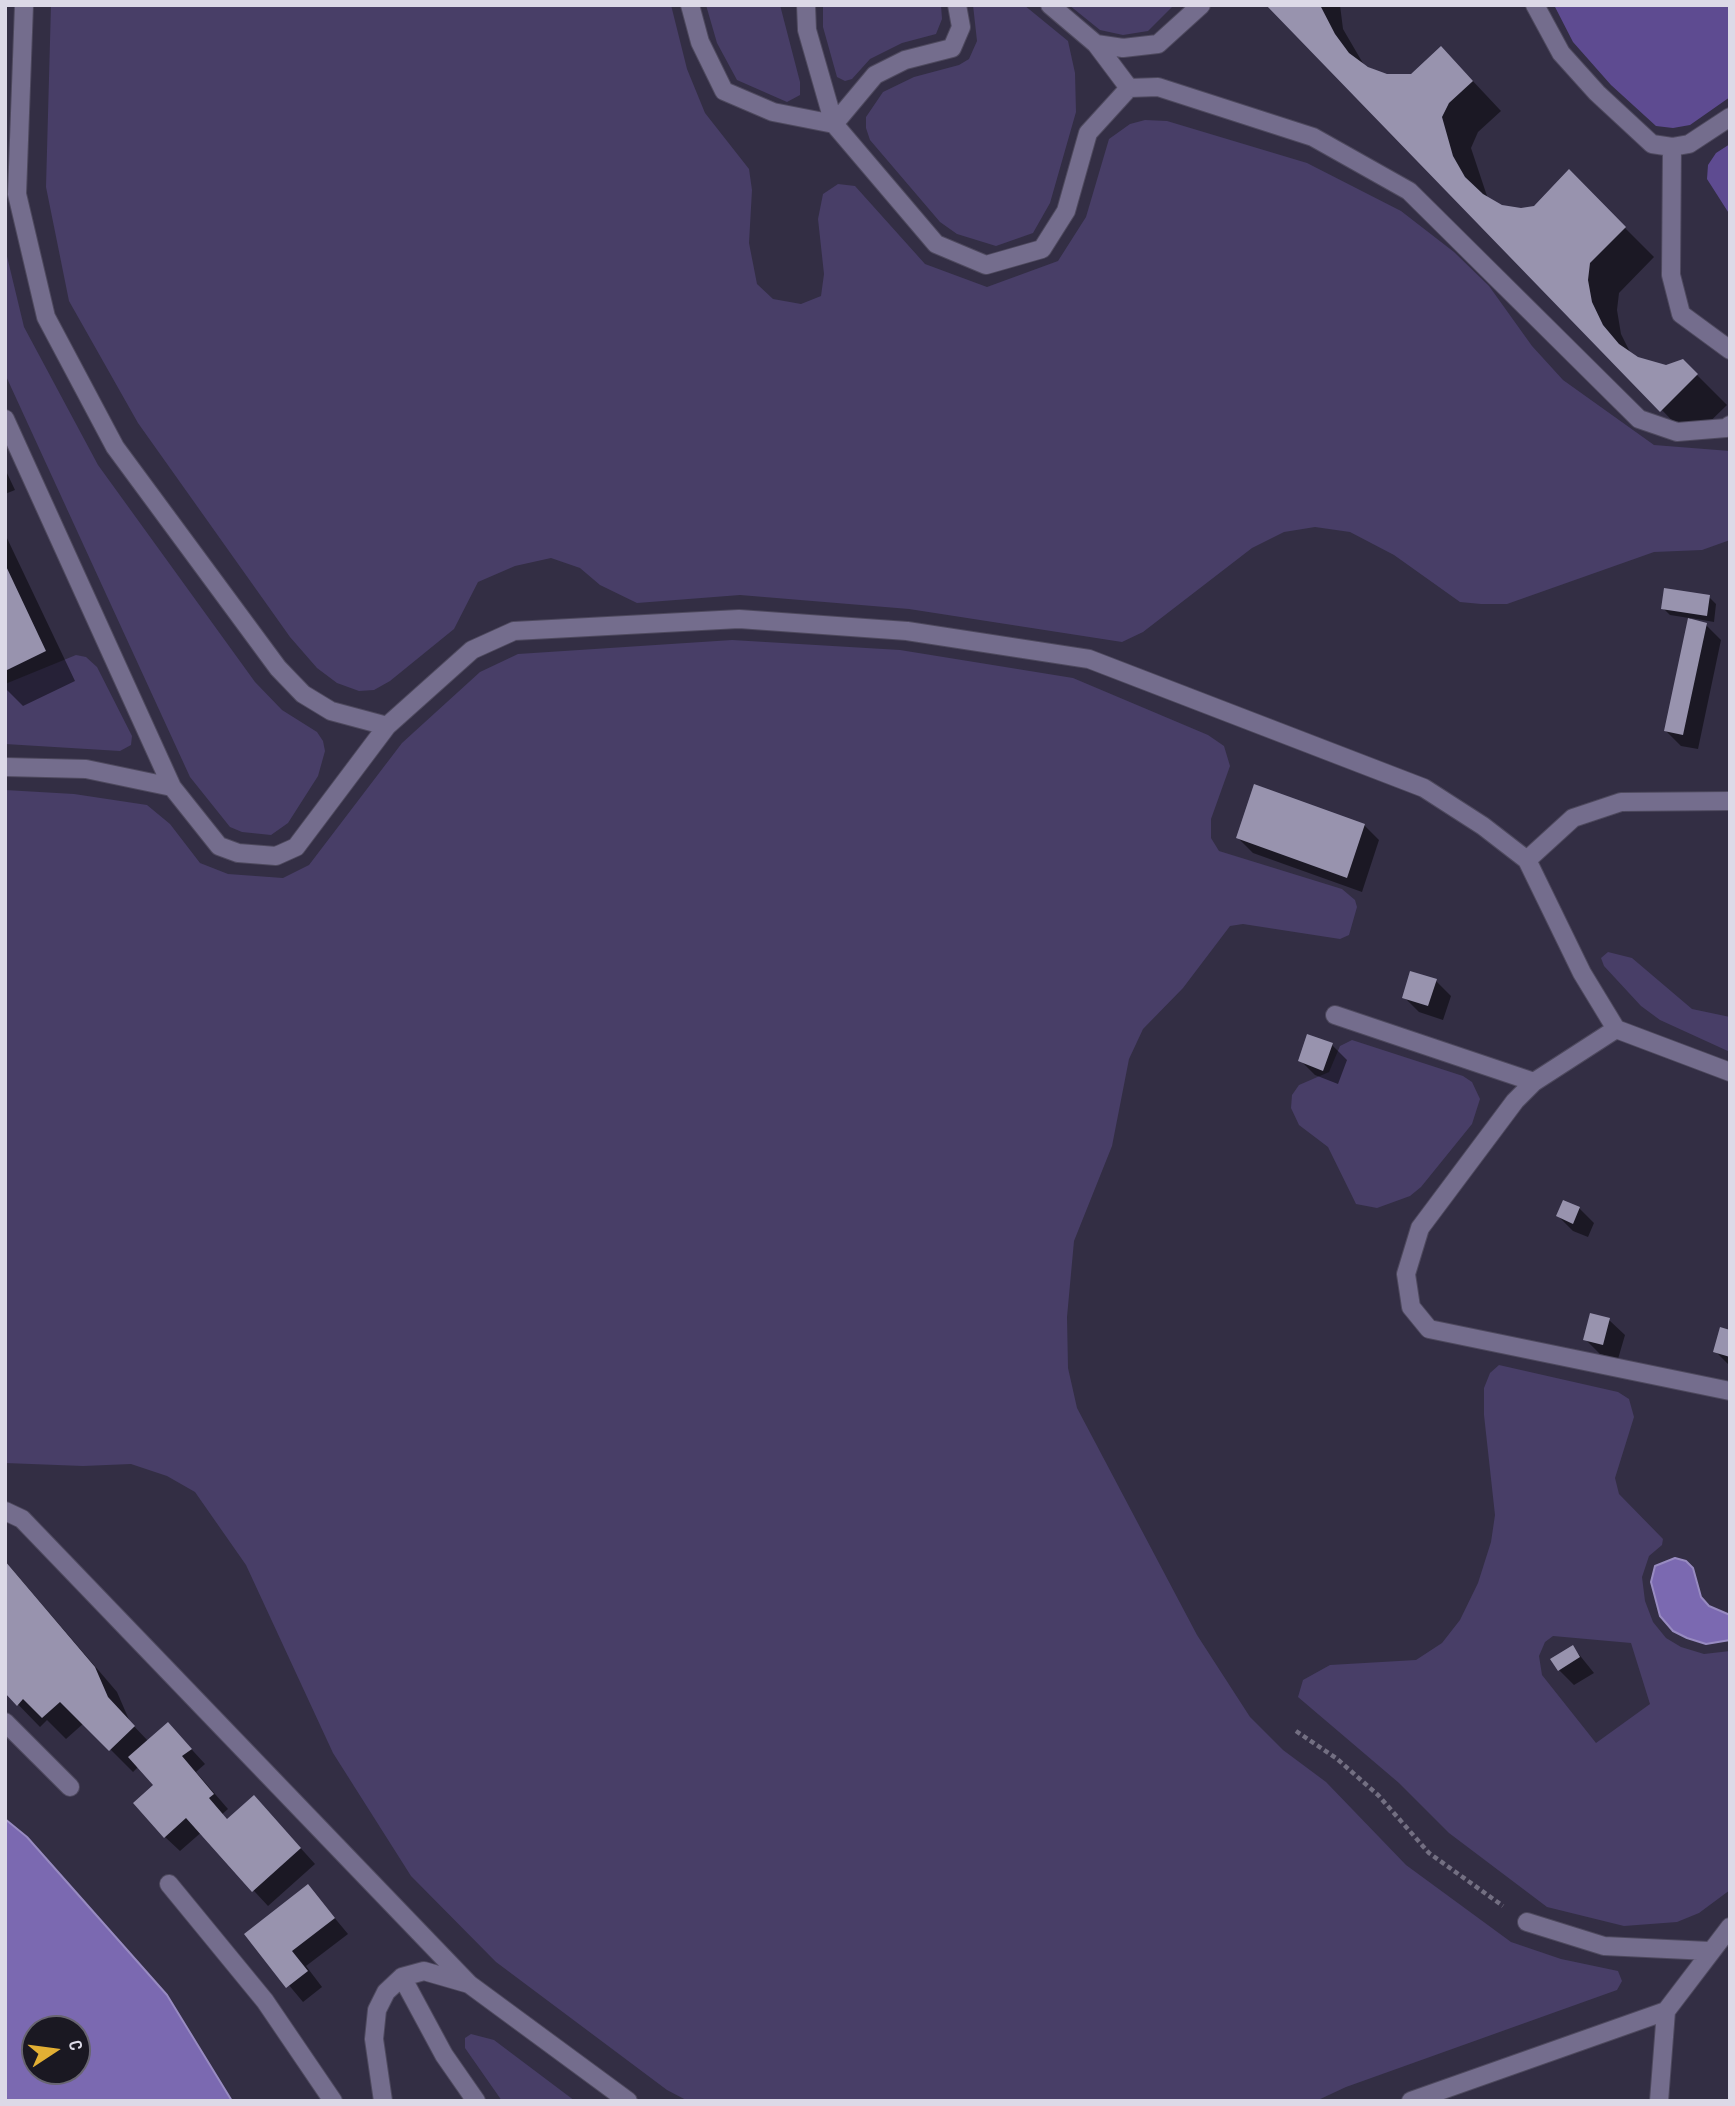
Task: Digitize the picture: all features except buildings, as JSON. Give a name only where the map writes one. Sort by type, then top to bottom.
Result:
[{"type":"lane","points":[[24,5],[18,194],[46,317],[116,447],[278,668],[303,694],[331,711],[387,726]]},
{"type":"lane","points":[[690,5],[700,43],[724,91],[772,112],[834,124]]},
{"type":"lane","points":[[806,5],[807,30],[834,124],[936,244],[986,265],[1042,249],[1066,211],[1087,133],[1129,88],[1158,87],[1313,137],[1409,191],[1639,419],[1677,432],[1726,428],[1730,425]]},
{"type":"lane","points":[[834,124],[875,75],[905,60],[952,48],[961,27],[957,5]]},
{"type":"lane","points":[[1049,5],[1096,44],[1129,88]]},
{"type":"lane","points":[[1096,44],[1123,48],[1158,44],[1200,5]]},
{"type":"lane","points":[[1535,5],[1561,53],[1597,93],[1652,145],[1672,147],[1689,144],[1730,117]]},
{"type":"lane","points":[[1672,147],[1671,275],[1681,314],[1730,351]]},
{"type":"lane","points":[[5,419],[172,787],[219,846],[238,853],[276,856],[296,847],[387,726],[472,650],[514,631],[739,619],[907,631],[1088,659],[1424,788],[1483,825],[1527,860],[1582,973],[1616,1029],[1730,1072]]},
{"type":"lane","points":[[5,767],[86,769],[172,787]]},
{"type":"lane","points":[[1527,860],[1573,818],[1621,802],[1730,802]]},
{"type":"lane","points":[[1335,1015],[1534,1082]]},
{"type":"lane","points":[[1616,1029],[1534,1082],[1515,1101],[1420,1228],[1406,1274],[1411,1307],[1429,1329],[1730,1391]]},
{"type":"lane","points":[[5,1511],[22,1519],[469,1983],[628,2101]]},
{"type":"lane","points":[[5,1722],[69,1787]]},
{"type":"lane","points":[[169,1884],[265,2001],[332,2101]]},
{"type":"lane","points":[[1527,1922],[1604,1946],[1709,1951]]},
{"type":"lane","points":[[1658,2101],[1666,2011],[1709,1951],[1730,1927]]},
{"type":"lane","points":[[383,2101],[374,2039],[377,2010],[386,1992],[402,1977],[424,1971],[469,1983]]},
{"type":"lane","points":[[402,1977],[444,2055],[476,2101]]},
{"type":"lane","points":[[1411,2101],[1666,2011]]},
{"type":"path","points":[[1296,1731],[1336,1758],[1378,1795],[1429,1853],[1527,1922]]},
{"type":"shaded area","points":[[51,5],[671,5],[687,69],[705,113],[749,169],[752,190],[749,243],[757,284],[773,299],[801,304],[821,296],[824,274],[818,219],[823,194],[838,184],[855,186],[925,264],[987,287],[1058,261],[1086,217],[1109,139],[1130,124],[1145,120],[1167,121],[1307,163],[1401,211],[1454,252],[1489,286],[1532,346],[1563,380],[1654,445],[1730,451],[1730,540],[1702,550],[1654,552],[1507,604],[1481,604],[1460,602],[1394,555],[1350,532],[1315,527],[1284,532],[1252,548],[1143,632],[1122,642],[909,609],[740,595],[637,603],[600,585],[580,568],[551,558],[515,566],[478,582],[454,629],[390,681],[374,690],[359,691],[337,683],[317,668],[290,637],[138,423],[69,301],[46,187]]},
{"type":"shaded area","points":[[706,5],[780,5],[800,82],[800,95],[787,102],[737,80],[717,43]]},
{"type":"shaded area","points":[[823,5],[941,5],[942,19],[936,34],[902,43],[870,59],[852,79],[845,81],[837,77],[823,27]]},
{"type":"shaded area","points":[[973,5],[1024,5],[1068,41],[1075,73],[1076,112],[1050,203],[1033,233],[996,246],[957,234],[940,222],[870,140],[866,128],[866,117],[883,92],[914,77],[959,65],[969,59],[977,41]]},
{"type":"shaded area","points":[[1069,5],[1174,5],[1148,31],[1123,35],[1100,30]]},
{"type":"shaded area","points":[[1554,5],[1730,5],[1730,97],[1690,125],[1673,128],[1656,126],[1611,85],[1573,42]]},
{"type":"shaded area","points":[[1730,144],[1730,215],[1707,179],[1708,165],[1716,153]]},
{"type":"shaded area","points":[[5,248],[24,327],[98,465],[255,682],[282,710],[317,732],[323,741],[325,751],[318,776],[288,823],[271,835],[242,832],[230,827],[190,777],[5,374]]},
{"type":"shaded area","points":[[732,640],[900,650],[1073,678],[1208,735],[1224,746],[1230,766],[1211,819],[1211,838],[1219,851],[1342,889],[1355,900],[1357,907],[1349,935],[1340,939],[1243,924],[1230,926],[1183,988],[1143,1029],[1129,1059],[1112,1146],[1074,1241],[1067,1317],[1068,1368],[1077,1408],[1197,1635],[1250,1717],[1283,1750],[1326,1782],[1406,1865],[1511,1942],[1561,1959],[1618,1971],[1622,1981],[1617,1990],[1346,2087],[1316,2101],[688,2101],[667,2090],[496,1962],[411,1876],[333,1753],[246,1565],[195,1492],[167,1476],[131,1464],[83,1466],[5,1463],[5,790],[74,794],[147,805],[170,824],[200,863],[228,874],[283,878],[309,865],[402,743],[480,672],[518,654]]},
{"type":"shaded area","points":[[76,655],[86,657],[97,667],[132,736],[131,745],[120,751],[5,744],[5,684]]},
{"type":"shaded area","points":[[1608,952],[1632,958],[1692,1009],[1730,1017],[1730,1052],[1660,1020],[1641,1006],[1604,966],[1601,958]]},
{"type":"shaded area","points":[[1352,1040],[1463,1076],[1472,1082],[1480,1099],[1472,1124],[1421,1187],[1410,1196],[1377,1208],[1356,1204],[1328,1147],[1299,1125],[1291,1108],[1292,1095],[1299,1085],[1329,1072],[1340,1046]]},
{"type":"shaded area","points":[[1499,1365],[1618,1392],[1629,1399],[1634,1417],[1615,1478],[1619,1494],[1663,1539],[1662,1545],[1649,1556],[1642,1577],[1645,1601],[1653,1622],[1666,1638],[1681,1647],[1704,1654],[1730,1651],[1730,1890],[1699,1913],[1677,1922],[1624,1926],[1547,1907],[1449,1833],[1399,1783],[1298,1697],[1303,1680],[1330,1665],[1416,1660],[1442,1643],[1460,1620],[1478,1583],[1491,1542],[1495,1515],[1484,1415],[1484,1388],[1490,1373]],"holes":[[[1553,1636],[1631,1643],[1650,1704],[1596,1743],[1542,1675],[1539,1656],[1545,1642]]]},
{"type":"shaded area","points":[[1675,1558],[1686,1561],[1693,1568],[1701,1597],[1709,1606],[1730,1615],[1730,1640],[1706,1644],[1687,1638],[1673,1631],[1660,1616],[1651,1582],[1655,1566]]},
{"type":"shaded area","points":[[5,1819],[27,1837],[167,1995],[232,2101],[5,2101]]},
{"type":"shaded area","points":[[471,2034],[494,2040],[575,2101],[502,2101],[465,2048],[465,2038]]}]
